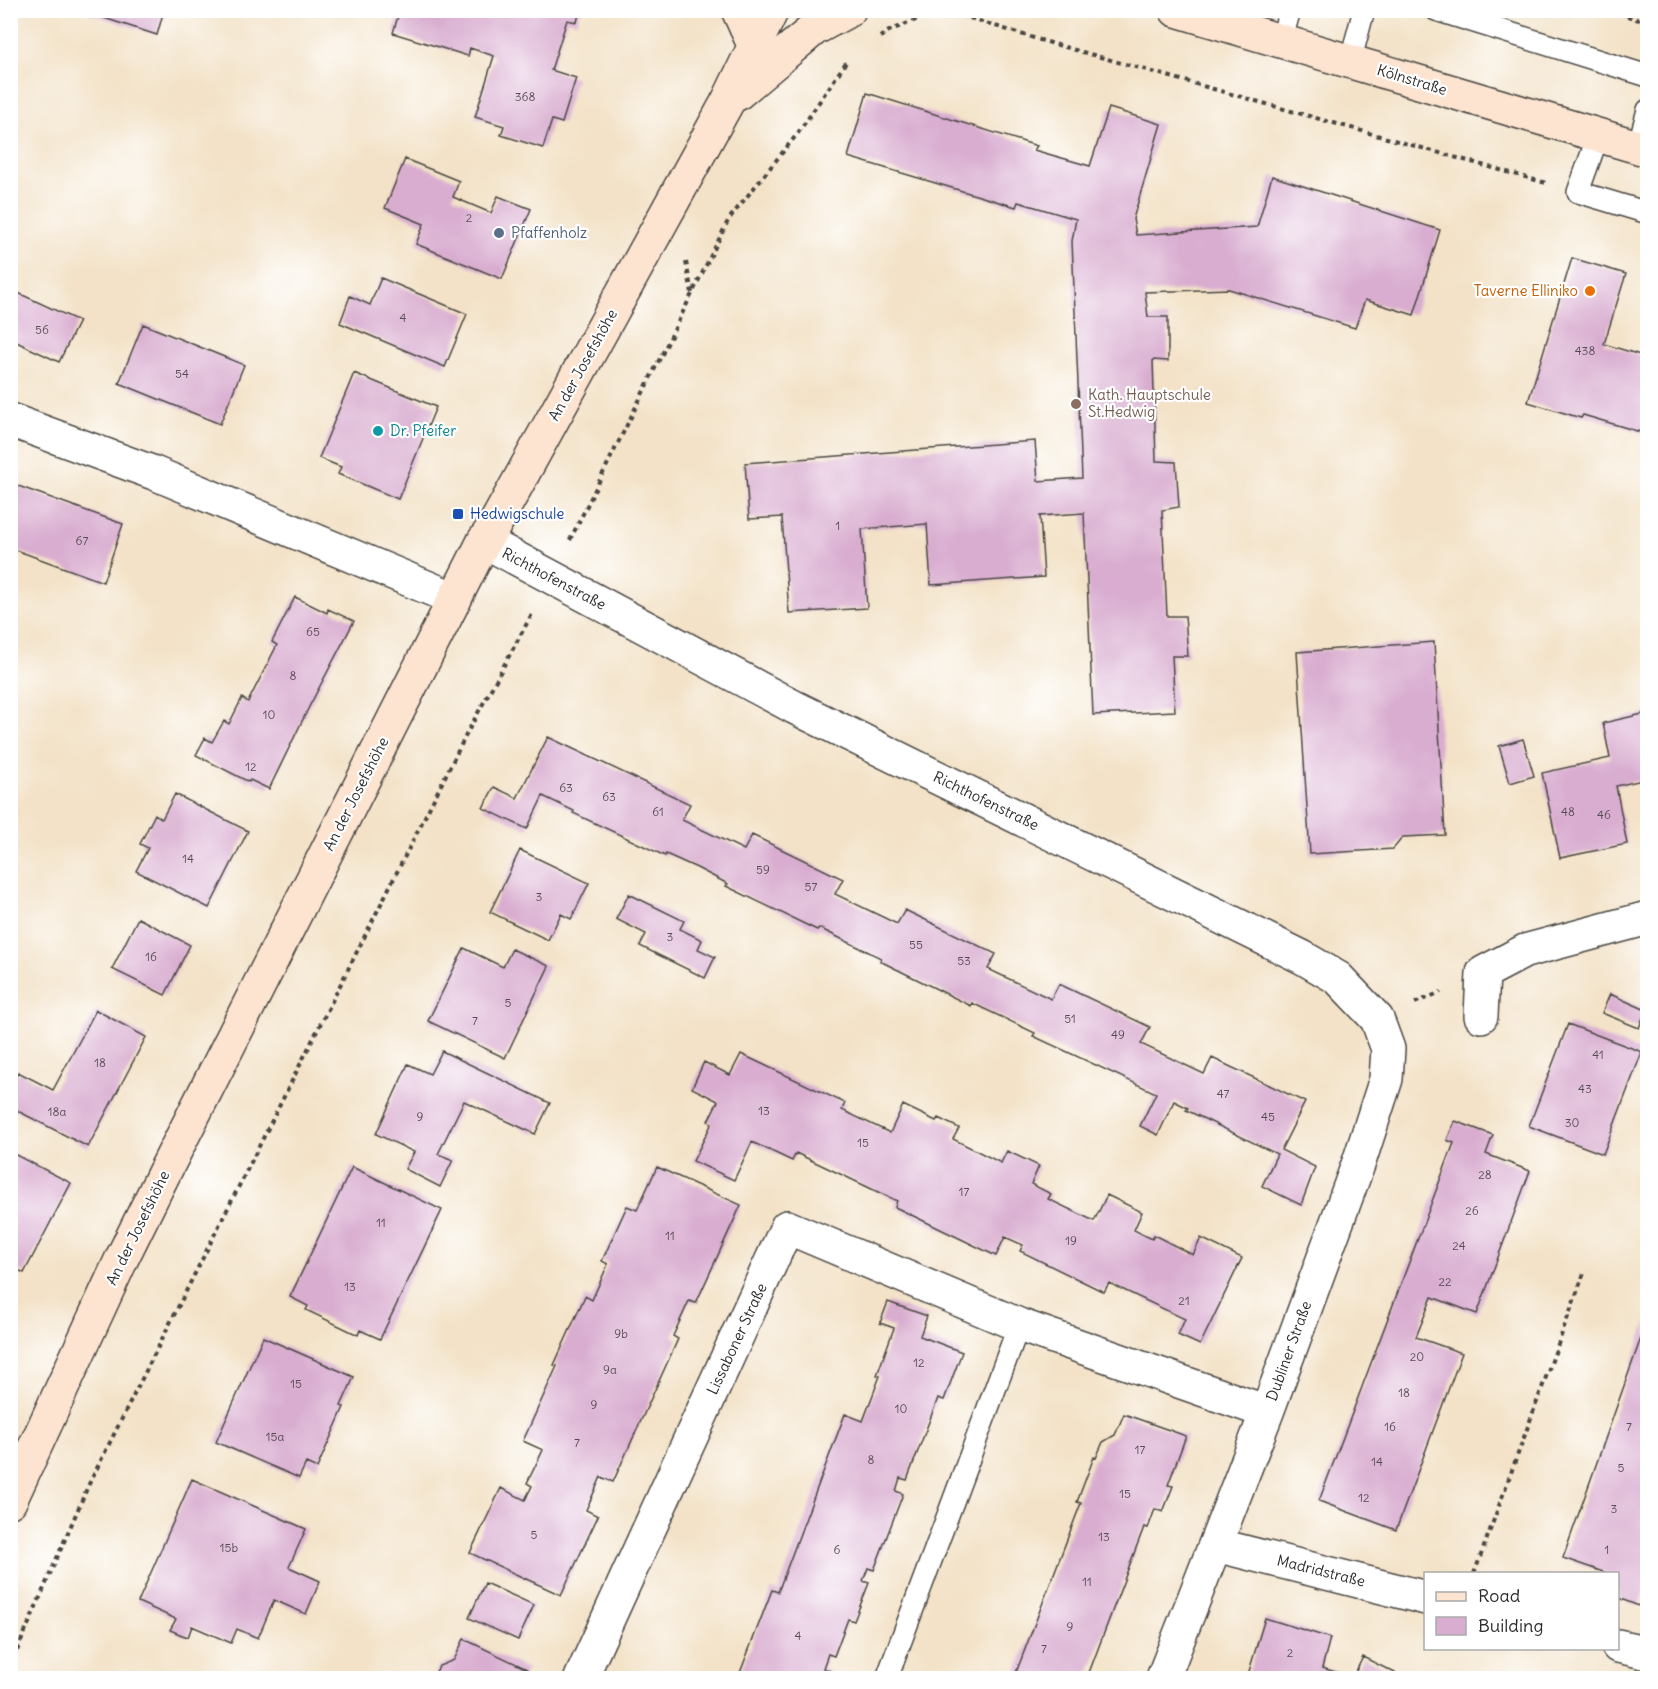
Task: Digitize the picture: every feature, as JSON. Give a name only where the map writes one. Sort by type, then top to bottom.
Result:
[{"type":"street","points":[[738,10],[754,45]]},
{"type":"street","name":"An der Josefshöhe","points":[[10,1501],[164,1173],[484,541],[728,101],[772,10]]},
{"type":"street","name":"An der Josefshöhe","points":[[728,101],[814,29],[849,10]]},
{"type":"street","name":"Kölnstraße","points":[[1176,10],[1285,26],[1350,62],[1642,149]]},
{"type":"street","points":[[10,420],[154,474],[456,599]]},
{"type":"street","name":"Richthofenstraße","points":[[484,541],[794,707],[1302,957],[1338,978],[1377,1019]]},
{"type":"street","points":[[1481,1016],[1483,974],[1525,951],[1647,918]]},
{"type":"street","name":"Dubliner Straße","points":[[1163,1678],[1267,1412],[1359,1162],[1386,1079],[1388,1049],[1377,1019]]},
{"type":"street","name":"Lissaboner Straße","points":[[581,1678],[787,1227],[1019,1325],[1267,1412]]},
{"type":"street","name":"Madridstraße","points":[[1216,1545],[1424,1598]]},
{"type":"street","points":[[1619,1646],[1647,1653]]},
{"type":"lane","points":[[1350,62],[1364,10]]},
{"type":"lane","points":[[1436,10],[1647,76]]},
{"type":"lane","points":[[1642,149],[1647,111]]},
{"type":"lane","points":[[1598,136],[1578,192],[1647,213]]},
{"type":"lane","points":[[887,1678],[1019,1325]]},
{"type":"path","points":[[871,44],[889,31],[942,10],[1040,40],[1578,192]]},
{"type":"path","points":[[1610,10],[1647,23]]},
{"type":"path","points":[[10,1666],[88,1486],[467,733],[552,577],[729,219],[798,133],[844,62],[853,56]]},
{"type":"path","points":[[1377,1019],[1483,974]]},
{"type":"path","points":[[1475,1572],[1584,1273]]},
{"type":"building","points":[[79,10],[164,10],[157,35]]},
{"type":"building","points":[[382,10],[580,10],[577,22],[567,20],[551,70],[576,78],[562,123],[552,120],[543,148],[501,135],[504,126],[475,117],[494,56],[470,48],[468,56],[393,33],[398,16]]},
{"type":"building","points":[[867,93],[1037,146],[1034,150],[1090,166],[1109,108],[1161,124],[1133,219],[1136,235],[1257,227],[1272,176],[1440,230],[1414,315],[1365,300],[1355,328],[1229,289],[1145,292],[1148,317],[1168,317],[1168,361],[1153,360],[1156,461],[1176,462],[1179,507],[1162,510],[1167,616],[1185,616],[1188,656],[1172,656],[1175,711],[1093,715],[1084,513],[1040,516],[1044,577],[931,585],[927,524],[862,529],[867,608],[789,613],[782,517],[749,519],[745,463],[1035,441],[1038,481],[1082,478],[1072,241],[1076,219],[1018,202],[1016,207],[848,157]]},
{"type":"building","points":[[405,159],[459,181],[453,197],[491,213],[498,196],[531,209],[502,279],[416,244],[424,224],[385,208]]},
{"type":"building","points":[[1572,258],[1626,274],[1604,344],[1647,357],[1647,434],[1528,402]]},
{"type":"building","points":[[381,278],[467,314],[445,367],[340,323],[350,296],[370,305]]},
{"type":"building","points":[[16,292],[79,321],[59,362],[10,339],[10,303]]},
{"type":"building","points":[[143,324],[244,365],[220,424],[119,383]]},
{"type":"building","name":"Dr. Pfeifer","points":[[354,373],[436,407],[398,499],[338,474],[341,467],[319,458]]},
{"type":"building","points":[[10,483],[123,524],[103,582],[10,548]]},
{"type":"building","points":[[295,597],[327,613],[328,609],[354,621],[269,789],[250,780],[249,782],[196,755],[205,738],[212,742],[224,721],[229,724],[242,698],[248,702],[277,645],[272,642]]},
{"type":"building","points":[[1434,642],[1445,835],[1403,837],[1393,849],[1310,854],[1297,652]]},
{"type":"building","points":[[1647,713],[1647,779],[1616,786],[1627,844],[1560,858],[1542,773],[1610,758],[1603,723]]},
{"type":"building","points":[[548,737],[690,804],[682,820],[744,850],[752,835],[843,879],[835,894],[897,924],[905,910],[996,954],[988,969],[1051,999],[1059,984],[1150,1027],[1141,1044],[1204,1074],[1212,1058],[1305,1102],[1281,1150],[1315,1167],[1301,1205],[1262,1186],[1277,1154],[1186,1110],[1188,1108],[1174,1101],[1158,1135],[1140,1126],[1156,1093],[1033,1036],[1035,1033],[972,1003],[971,1006],[819,928],[817,930],[726,886],[728,884],[697,868],[666,854],[665,856],[573,813],[574,811],[543,796],[527,829],[483,808],[494,787],[517,798]]},
{"type":"building","points":[[1523,739],[1534,776],[1510,783],[1499,746]]},
{"type":"building","points":[[175,794],[248,831],[209,908],[136,871],[148,848],[140,844],[155,814],[162,819]]},
{"type":"building","points":[[520,850],[589,883],[571,919],[561,914],[548,940],[490,912]]},
{"type":"building","points":[[629,894],[684,921],[680,929],[702,940],[698,949],[715,957],[705,978],[640,946],[646,934],[616,919]]},
{"type":"building","points":[[138,918],[190,945],[165,995],[112,969]]},
{"type":"building","points":[[464,948],[503,967],[512,949],[549,966],[505,1058],[428,1021]]},
{"type":"building","points":[[1610,994],[1646,1010],[1639,1028],[1602,1013]]},
{"type":"building","points":[[96,1010],[146,1037],[88,1147],[10,1107],[10,1088],[18,1072],[53,1090]]},
{"type":"building","points":[[1568,1024],[1642,1052],[1603,1154],[1529,1126]]},
{"type":"building","points":[[442,1051],[550,1103],[535,1134],[464,1101],[438,1154],[453,1160],[440,1187],[405,1169],[414,1152],[376,1134],[408,1064],[430,1074]]},
{"type":"building","points":[[741,1054],[845,1103],[842,1110],[890,1133],[903,1105],[936,1121],[938,1118],[959,1128],[953,1139],[1001,1163],[1007,1151],[1039,1166],[1031,1184],[1051,1194],[1048,1199],[1094,1221],[1107,1195],[1142,1212],[1134,1230],[1152,1239],[1154,1235],[1193,1255],[1201,1238],[1242,1258],[1200,1345],[1178,1335],[1185,1319],[1109,1283],[1104,1292],[1020,1251],[1023,1245],[1005,1237],[996,1256],[895,1207],[897,1201],[796,1153],[792,1161],[752,1142],[734,1180],[693,1161],[712,1123],[708,1121],[718,1101],[692,1088],[704,1062],[730,1075]]},
{"type":"building","points":[[1455,1121],[1493,1135],[1486,1154],[1530,1171],[1477,1314],[1432,1297],[1416,1337],[1462,1353],[1396,1530],[1319,1501],[1454,1143],[1447,1140]]},
{"type":"building","points":[[10,1152],[71,1183],[24,1273],[10,1266]]},
{"type":"building","points":[[352,1167],[442,1210],[380,1339],[360,1330],[358,1335],[306,1310],[308,1306],[290,1297]]},
{"type":"building","points":[[657,1167],[741,1205],[696,1303],[689,1301],[673,1336],[678,1339],[613,1482],[601,1477],[586,1510],[598,1516],[561,1595],[470,1553],[501,1488],[525,1500],[532,1486],[527,1483],[543,1450],[523,1441],[585,1296],[592,1300],[608,1264],[602,1261],[627,1206],[637,1210]]},
{"type":"building","points":[[888,1302],[927,1316],[920,1336],[962,1352],[944,1400],[938,1398],[907,1480],[900,1478],[896,1491],[903,1494],[874,1570],[868,1568],[863,1581],[869,1583],[854,1621],[848,1619],[834,1656],[828,1654],[823,1668],[829,1670],[826,1678],[738,1678],[772,1590],[778,1592],[845,1414],[863,1421],[880,1376],[877,1375],[894,1328],[880,1323]]},
{"type":"building","points":[[1647,1321],[1647,1584],[1639,1606],[1619,1598],[1619,1572],[1603,1572],[1563,1558]]},
{"type":"building","points":[[263,1337],[354,1377],[341,1406],[344,1407],[317,1468],[306,1463],[299,1478],[216,1442]]},
{"type":"building","points":[[1124,1414],[1186,1436],[1168,1485],[1173,1486],[1163,1512],[1155,1509],[1148,1528],[1144,1527],[1087,1678],[1014,1678],[1081,1503],[1077,1502],[1094,1457],[1096,1458],[1103,1442],[1115,1435]]},
{"type":"building","points":[[192,1479],[306,1529],[289,1567],[320,1581],[306,1614],[274,1600],[258,1638],[237,1629],[231,1643],[192,1626],[188,1637],[170,1630],[176,1619],[138,1602]]},
{"type":"building","points":[[485,1583],[534,1605],[518,1640],[469,1618]]},
{"type":"building","points":[[1265,1618],[1330,1638],[1322,1668],[1353,1677],[1363,1657],[1405,1678],[1247,1678]]},
{"type":"building","points":[[464,1639],[527,1669],[522,1678],[433,1678],[439,1666],[454,1660]]},
{"type":"place","name":"Pfaffenholz","points":[[499,233]]},
{"type":"place","name":"Taverne Elliniko","points":[[1590,291]]},
{"type":"place","name":"Kath. Hauptschule St.Hedwig","points":[[1076,404]]},
{"type":"place","name":"Dr. Pfeifer","points":[[378,431]]},
{"type":"place","name":"Hedwigschule","points":[[458,514]]}]
